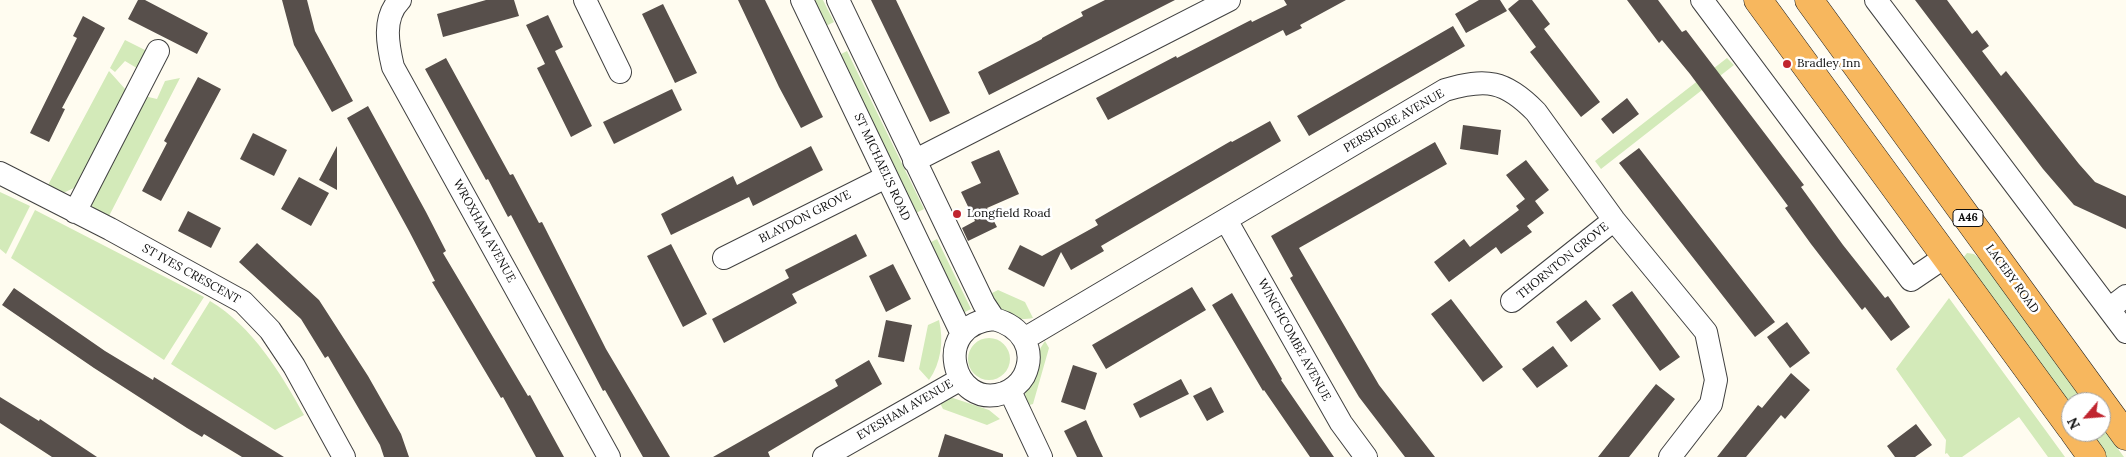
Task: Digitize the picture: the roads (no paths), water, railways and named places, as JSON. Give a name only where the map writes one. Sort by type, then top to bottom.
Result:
[{"type":"highway","points":[[1758,0],[2061,415]]},
{"type":"highway","name":"LACEBY ROAD","points":[[1809,0],[2126,436]]},
{"type":"highway","points":[[2081,442],[2092,457]]},
{"type":"street","name":"WROXHAM AVENUE","points":[[400,0],[389,20],[387,44],[393,67],[609,457]]},
{"type":"street","points":[[585,0],[620,72]]},
{"type":"street","name":"ST MICHAEL'S ROAD","points":[[802,0],[962,334]]},
{"type":"street","points":[[838,0],[914,161],[994,319]]},
{"type":"street","points":[[914,161],[1230,0]]},
{"type":"street","points":[[1702,0],[1911,280],[1945,258]]},
{"type":"street","points":[[1876,0],[2118,302],[2126,332]]},
{"type":"street","points":[[824,45],[853,31]]},
{"type":"street","points":[[75,212],[158,52]]},
{"type":"street","name":"PERSHORE AVENUE","points":[[1024,339],[1445,90],[1474,82],[1503,86],[1522,97],[1536,112],[1614,220],[1706,332],[1716,380],[1711,404],[1670,457]]},
{"type":"street","name":"ST IVES CRESCENT","points":[[0,173],[243,302],[270,330],[294,366],[344,457]]},
{"type":"street","name":"BLAYDON GROVE","points":[[724,258],[886,176]]},
{"type":"street","points":[[914,234],[943,220]]},
{"type":"street","name":"WINCHCOMBE AVENUE","points":[[1226,220],[1341,423],[1366,457]]},
{"type":"street","name":"THORNTON GROVE","points":[[1512,301],[1614,220]]},
{"type":"street","points":[[994,319],[1007,323],[1018,330],[1024,339],[1030,355],[1028,368],[1022,380],[1010,391],[997,395],[984,394],[972,390],[960,379],[955,367],[954,354],[962,334],[972,325],[994,319]]},
{"type":"street","name":"EVESHAM AVENUE","points":[[824,457],[960,379]]},
{"type":"street","points":[[1010,391],[1041,457]]},
{"type":"place","name":"Bradley Inn","points":[[1787,64]]},
{"type":"place","name":"Longfield Road","points":[[957,214]]}]
